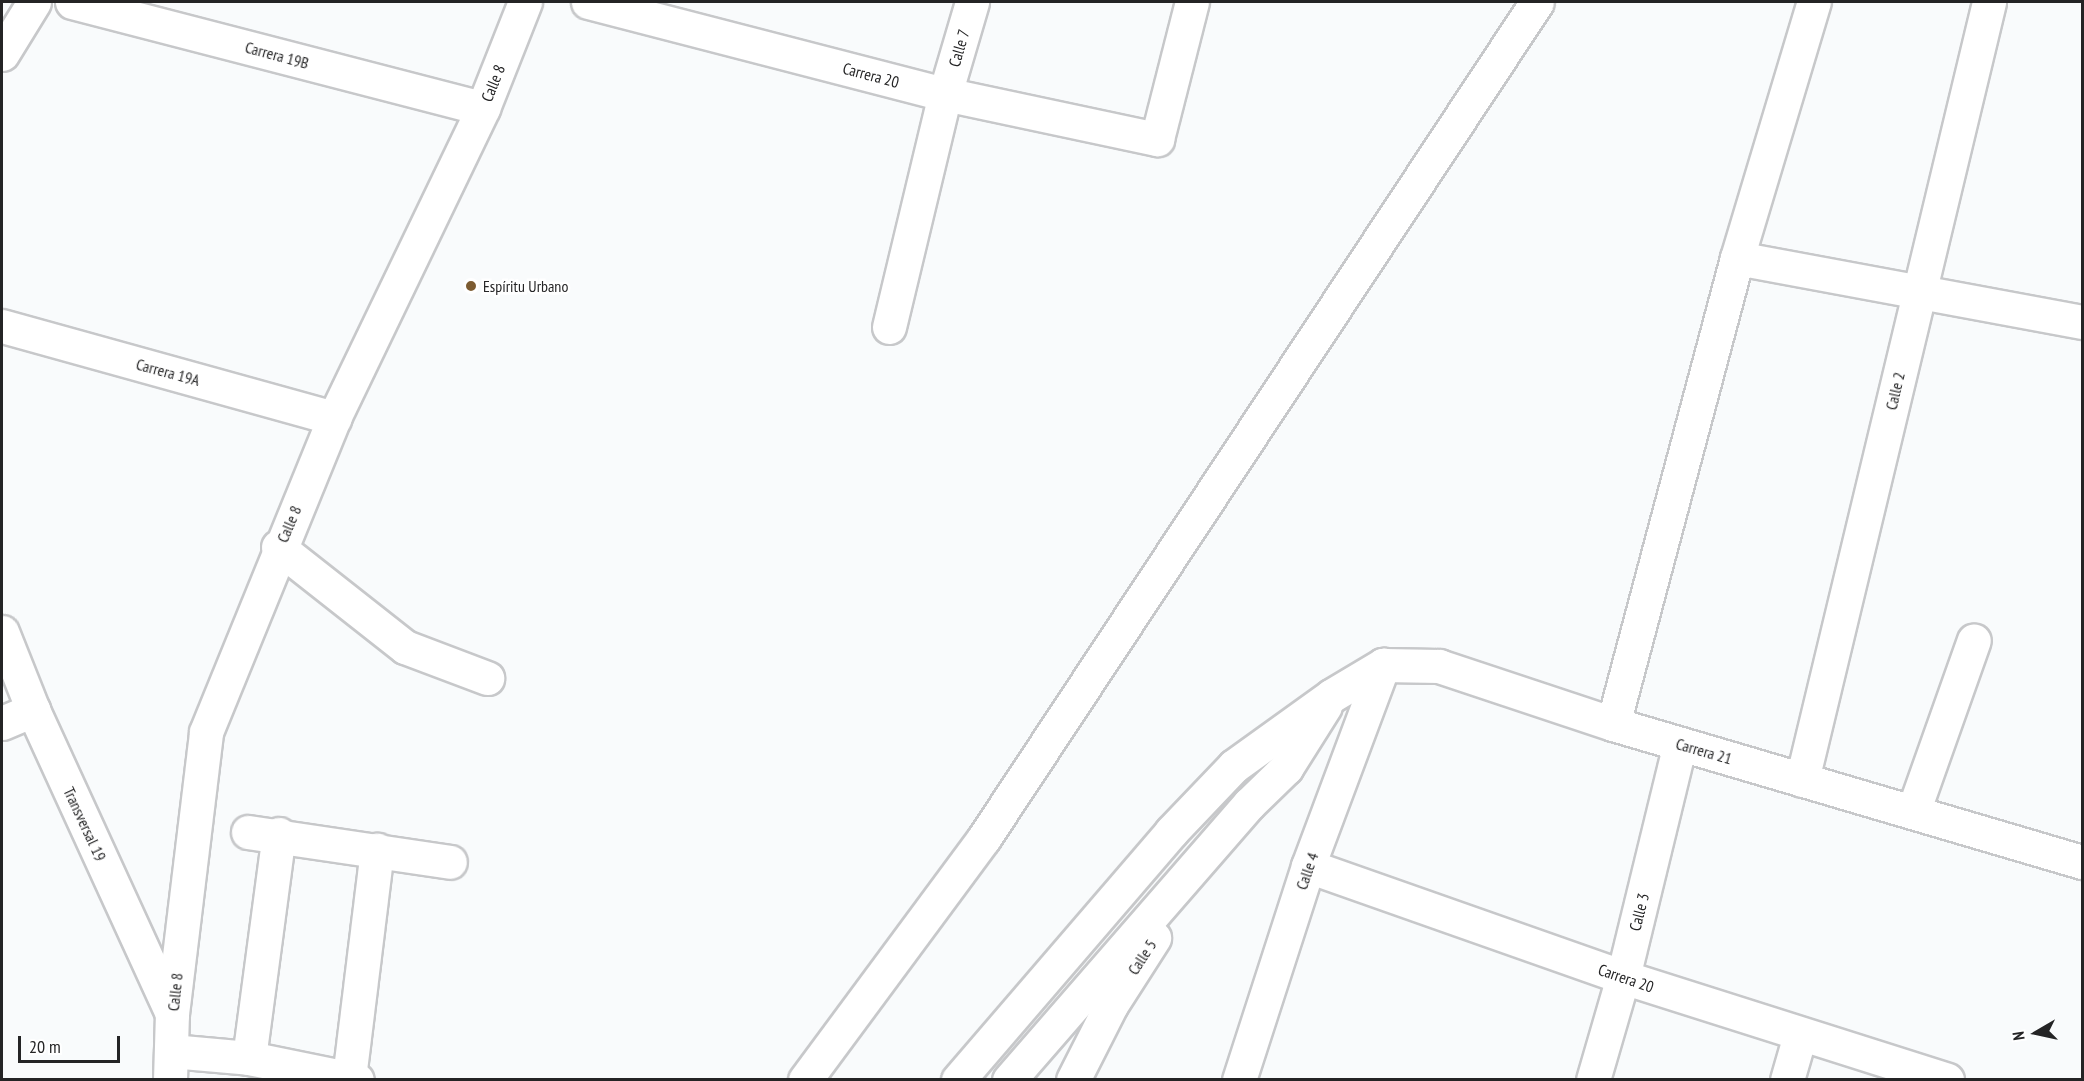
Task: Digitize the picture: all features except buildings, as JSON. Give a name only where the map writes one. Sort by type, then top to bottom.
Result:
[{"type":"street","points":[[2,54],[34,2]]},
{"type":"street","name":"Carrera 19B","points":[[72,2],[483,108]]},
{"type":"street","name":"Calle 8","points":[[171,1065],[172,1014],[206,732],[278,547],[334,418],[483,108],[525,2]]},
{"type":"street","name":"Carrera 20","points":[[588,2],[945,94],[1157,139],[1192,2]]},
{"type":"street","name":"Calle 7","points":[[890,327],[945,94],[972,2]]},
{"type":"street","points":[[805,1080],[984,838],[1537,2]]},
{"type":"street","points":[[1613,724],[1737,258],[1814,2]]},
{"type":"street","name":"Calle 2","points":[[1802,780],[1989,2]]},
{"type":"street","points":[[1737,258],[2082,321]]},
{"type":"street","name":"Carrera 19A","points":[[2,326],[334,418]]},
{"type":"street","points":[[278,547],[405,647],[487,678]]},
{"type":"street","name":"Transversal 19","points":[[2,632],[33,710],[172,1014]]},
{"type":"street","points":[[1913,812],[1974,640]]},
{"type":"street","points":[[958,1080],[1171,832],[1234,766],[1330,696],[1383,665]]},
{"type":"street","name":"Carrera 21","points":[[1383,665],[1439,666],[1613,724],[2082,862]]},
{"type":"street","name":"Calle 4","points":[[1239,1080],[1308,866],[1383,665]]},
{"type":"street","points":[[1009,1080],[1220,839],[1286,768],[1330,696]]},
{"type":"street","points":[[2,723],[33,710]]},
{"type":"street","name":"Calle 3","points":[[1593,1080],[1623,977],[1680,744]]},
{"type":"street","points":[[249,1058],[263,833],[450,862]]},
{"type":"street","name":"Calle 5","points":[[1073,1080],[1111,1005],[1220,839]]},
{"type":"street","points":[[171,1065],[249,1058],[353,1079],[377,850]]},
{"type":"street","name":"Carrera 20","points":[[1308,866],[1623,977],[1947,1080]]},
{"type":"street","points":[[1787,1080],[1800,1035]]},
{"type":"place","name":"Espíritu Urbano","points":[[471,286]]}]
